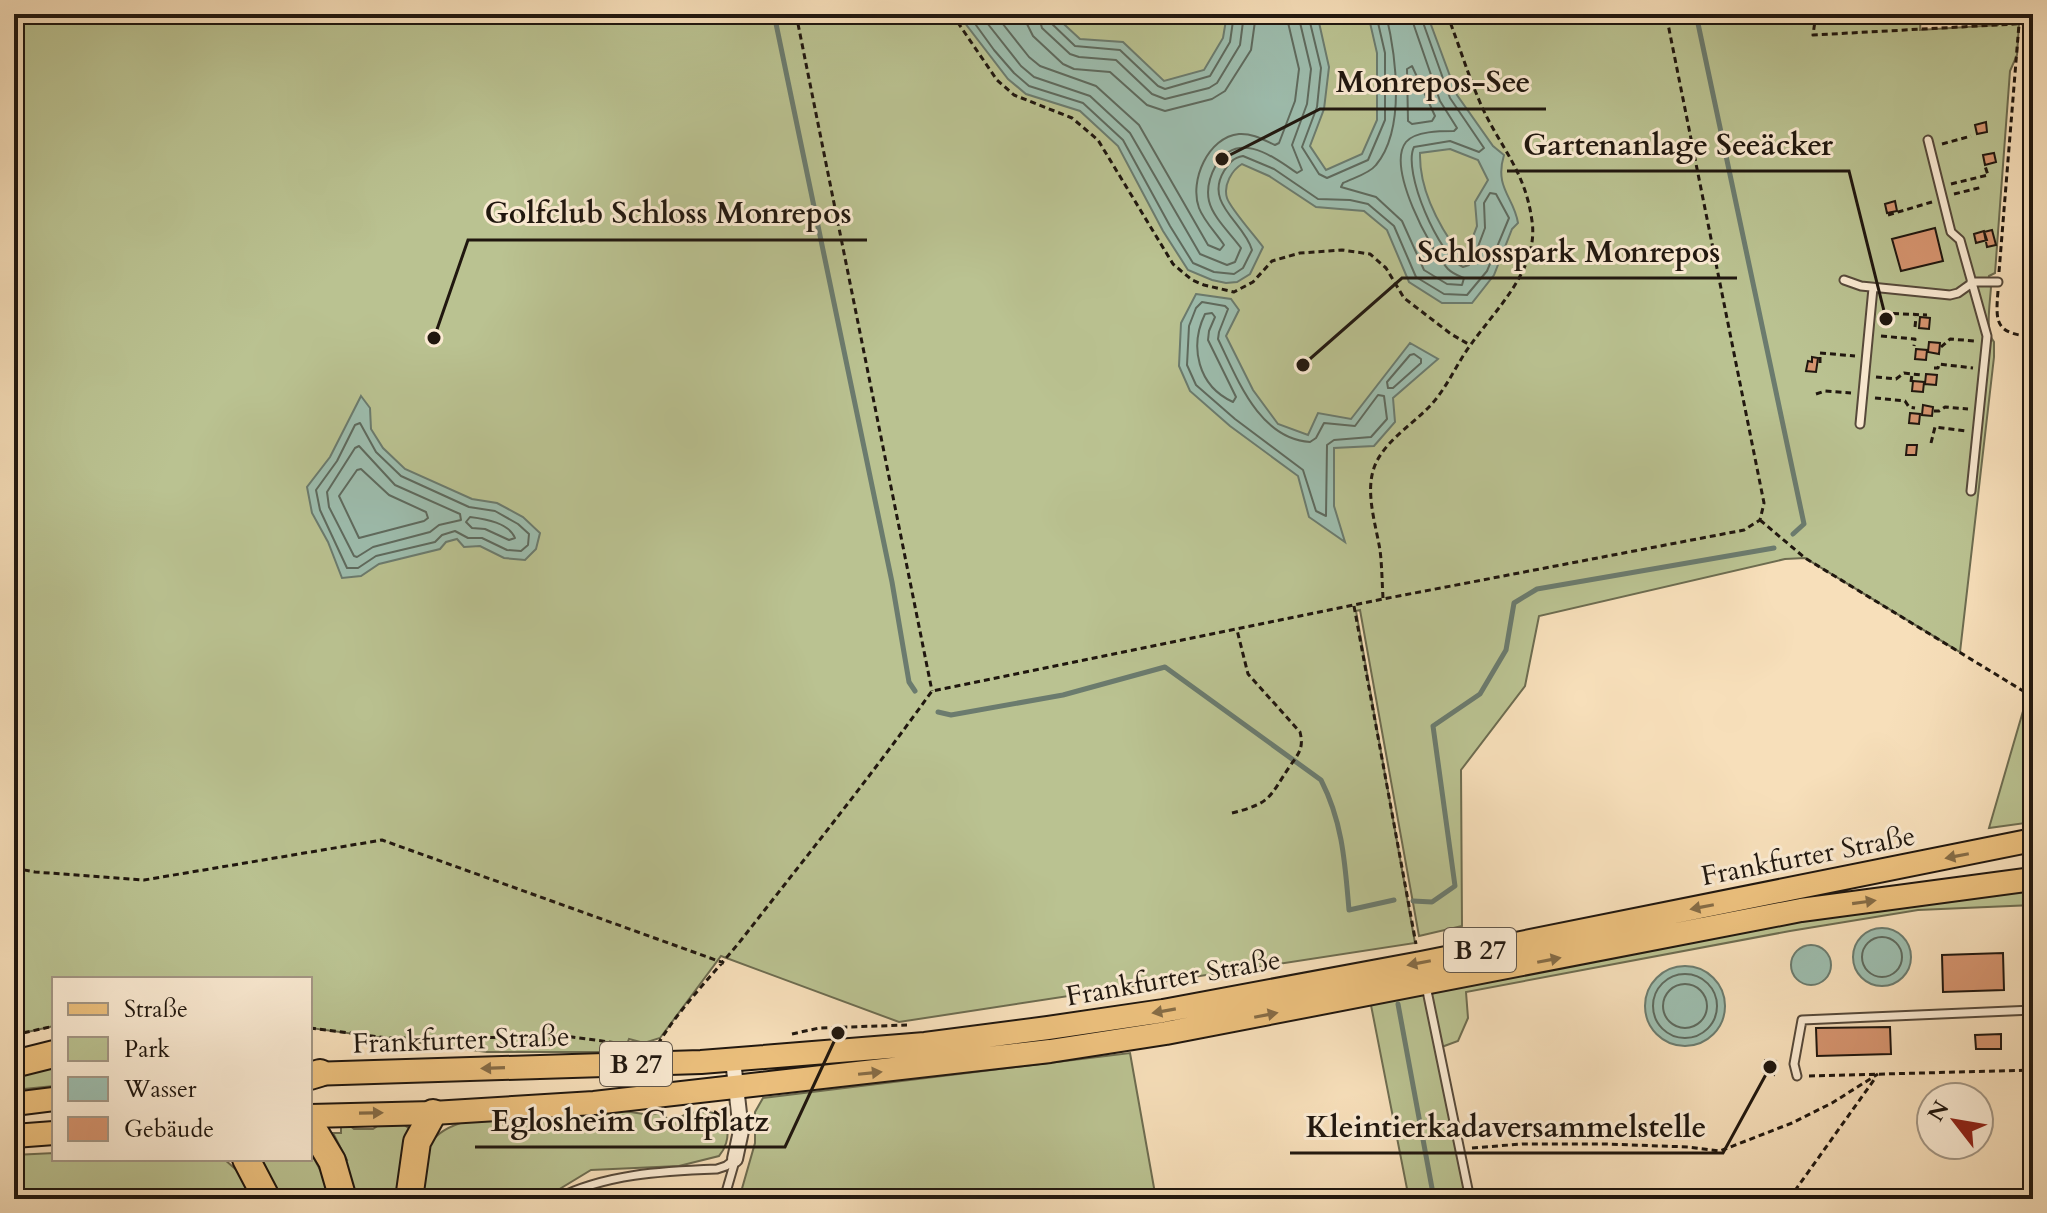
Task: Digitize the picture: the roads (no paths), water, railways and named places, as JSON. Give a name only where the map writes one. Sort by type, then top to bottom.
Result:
[{"type":"highway","points":[[14,1064],[52,1054]]},
{"type":"highway","points":[[409,1199],[417,1142],[433,1113]]},
{"type":"highway","points":[[312,1127],[332,1161],[343,1199]]},
{"type":"highway","points":[[246,1164],[267,1199]]},
{"type":"main road","name":"Frankfurter Straße","points":[[313,1074],[733,1060],[925,1044],[1163,1011],[1407,966],[2033,840]]},
{"type":"main road","name":"Frankfurter Straße","points":[[312,1116],[433,1113],[594,1103],[897,1070],[1137,1038],[1801,910],[2033,879]]},
{"type":"main road","points":[[14,1104],[52,1099]]},
{"type":"main road","points":[[14,1136],[52,1133]]},
{"type":"street","points":[[733,1060],[741,1131],[735,1159]]},
{"type":"lane","points":[[1929,144],[1951,232],[1960,240],[1982,314],[1987,343],[1971,491]]},
{"type":"lane","points":[[1844,280],[1852,285],[1873,288],[1950,295],[1972,282],[1998,282]]},
{"type":"lane","points":[[1860,424],[1873,288]]},
{"type":"lane","points":[[1425,984],[1470,1199]]},
{"type":"lane","points":[[1797,1076],[1794,1064],[1802,1020],[2033,1010]]},
{"type":"lane","points":[[556,1199],[624,1176],[717,1169],[735,1159]]},
{"type":"lane","points":[[724,1199],[735,1159]]},
{"type":"water","points":[[958,14],[1053,14],[1080,39],[1123,42],[1164,81],[1204,70],[1223,38],[1227,14],[1308,14],[1318,18],[1329,67],[1324,109],[1310,146],[1326,170],[1362,154],[1377,120],[1377,53],[1368,14],[1427,14],[1457,95],[1493,146],[1504,155],[1501,176],[1518,223],[1512,229],[1494,275],[1472,303],[1442,303],[1409,282],[1387,230],[1364,211],[1316,207],[1269,176],[1242,164],[1229,178],[1227,198],[1263,247],[1250,274],[1237,282],[1212,280],[1188,270],[1163,231],[1118,146],[1080,111],[1026,94],[1008,79]],"holes":[[[1450,149],[1478,160],[1488,180],[1475,202],[1477,226],[1464,260],[1447,236],[1427,196],[1420,153]]]},
{"type":"water","points":[[1196,294],[1231,299],[1239,310],[1226,336],[1253,390],[1278,424],[1308,435],[1318,413],[1351,419],[1410,343],[1438,359],[1393,398],[1395,422],[1374,446],[1334,448],[1334,506],[1345,542],[1309,517],[1298,476],[1230,426],[1190,391],[1179,366],[1181,323]]},
{"type":"water","points":[[361,396],[370,408],[371,429],[383,448],[405,469],[472,499],[497,503],[523,517],[540,533],[536,549],[525,560],[504,558],[480,546],[464,547],[457,539],[446,542],[440,549],[379,564],[361,576],[342,578],[312,513],[307,487],[330,457]]},
{"type":"water","points":[[1882,928],[1902,937],[1911,957],[1902,977],[1882,986],[1862,977],[1853,957],[1862,937]]},
{"type":"water","points":[[1811,945],[1825,951],[1831,965],[1825,979],[1811,985],[1797,979],[1791,965],[1797,951]]},
{"type":"water","points":[[1685,966],[1700,969],[1713,978],[1722,991],[1725,1006],[1722,1021],[1713,1034],[1700,1043],[1685,1046],[1670,1043],[1657,1034],[1648,1021],[1645,1006],[1648,991],[1657,978],[1670,969]]},
{"type":"waterway","points":[[774,14],[892,582],[909,682],[915,691]]},
{"type":"waterway","points":[[1696,14],[1804,524],[1793,534]]},
{"type":"waterway","points":[[1413,901],[1432,902],[1455,886],[1433,726],[1480,694],[1506,650],[1514,603],[1537,589],[1774,548]]},
{"type":"waterway","points":[[938,712],[951,715],[1063,695],[1165,667],[1321,780],[1338,828],[1349,910],[1394,900]]},
{"type":"waterway","points":[[1398,1004],[1434,1199]]},
{"type":"place","name":"Monrepos-See","points":[[1222,159]]},
{"type":"place","name":"Gartenanlage Seeäcker","points":[[1886,319]]},
{"type":"place","name":"Golfclub Schloss Monrepos","points":[[434,338]]},
{"type":"place","name":"Schlosspark Monrepos","points":[[1303,365]]},
{"type":"place","name":"Eglosheim Golfplatz","points":[[838,1033]]},
{"type":"place","name":"Kleintierkadaversammelstelle","points":[[1770,1067]]}]
